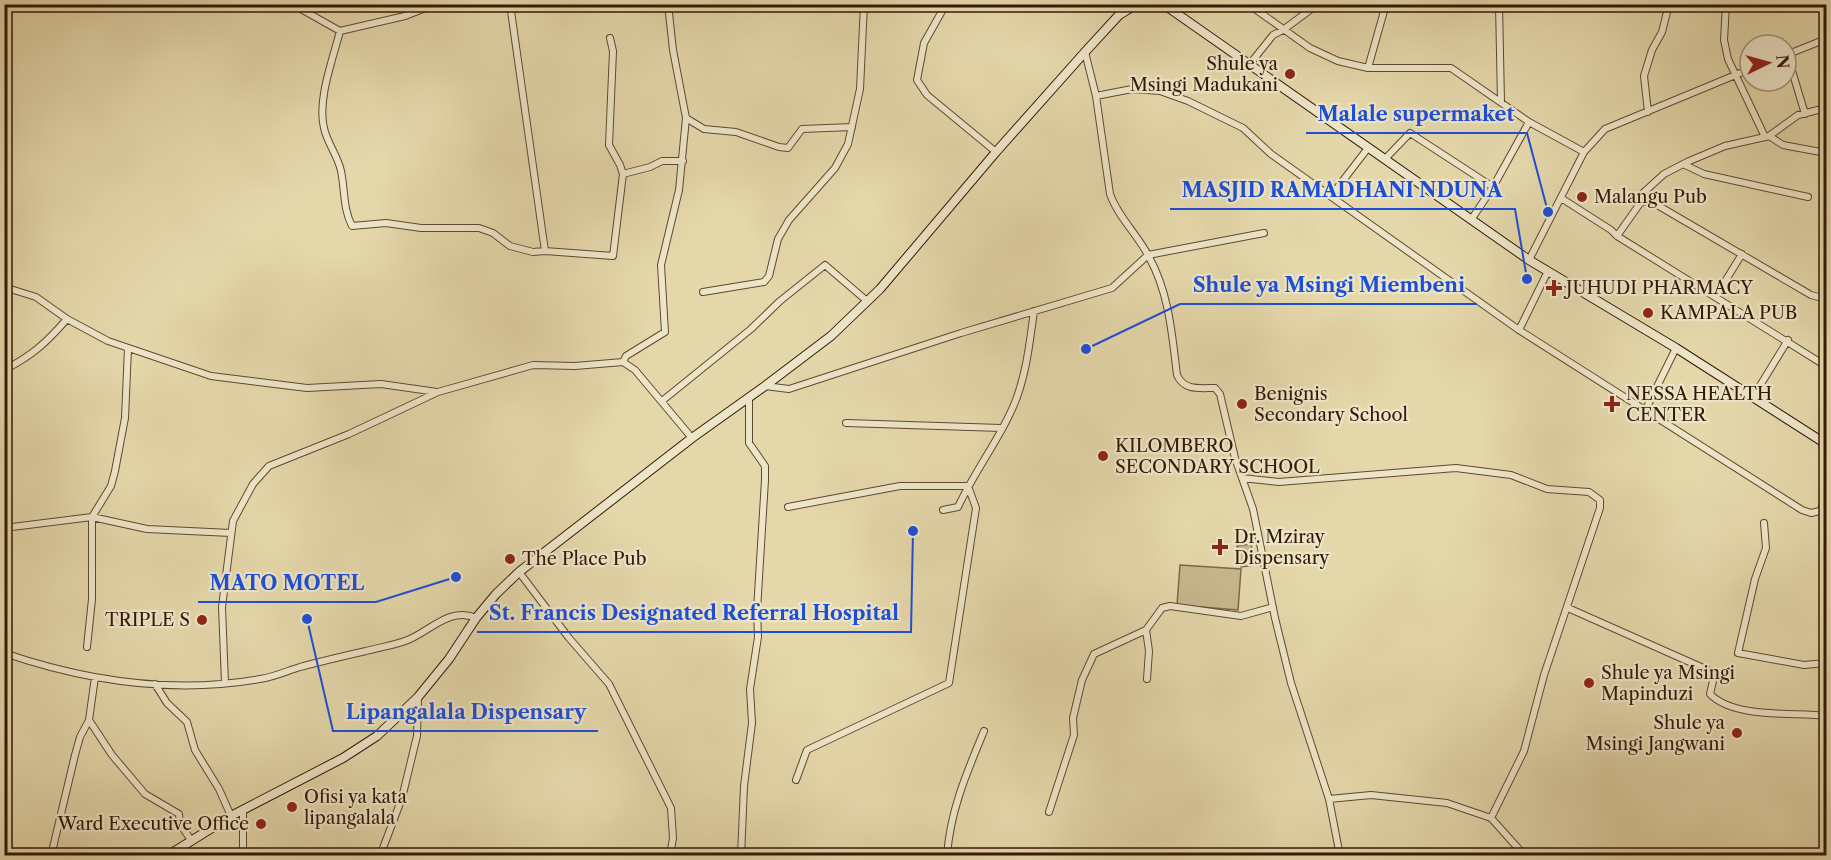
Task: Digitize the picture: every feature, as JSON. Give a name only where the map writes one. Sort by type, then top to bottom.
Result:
[{"type":"main road","points":[[1119,15],[1124,4]]},
{"type":"main road","points":[[167,855],[231,816],[343,758],[377,736],[418,697],[449,659],[476,618],[519,572],[692,438],[831,336],[880,289],[996,152],[1085,52],[1119,15],[1137,4]]},
{"type":"main road","points":[[1163,4],[1529,260],[1676,348],[1827,444]]},
{"type":"street","points":[[292,4],[340,32],[405,16],[436,4]]},
{"type":"street","points":[[510,4],[545,251]]},
{"type":"street","points":[[623,362],[626,356],[665,332],[661,265],[679,190],[686,117],[673,50],[668,4]]},
{"type":"street","points":[[703,292],[765,282],[769,276],[778,239],[789,220],[835,168],[848,144],[860,89],[864,4]]},
{"type":"street","points":[[946,4],[924,43],[917,80],[927,95],[996,152]]},
{"type":"street","points":[[1248,4],[1310,48],[1329,56],[1368,68],[1451,68],[1529,122],[1584,152]]},
{"type":"street","points":[[1249,64],[1273,35],[1318,4]]},
{"type":"street","points":[[1368,68],[1386,4]]},
{"type":"street","points":[[1499,4],[1501,102]]},
{"type":"street","points":[[1648,112],[1644,76],[1652,50],[1662,32],[1669,4]]},
{"type":"street","points":[[1726,4],[1724,40],[1728,59],[1767,136],[1783,145],[1827,153]]},
{"type":"street","points":[[340,32],[321,107],[324,129],[341,170],[347,217],[352,226],[386,223],[421,228],[479,228],[493,233],[510,246],[533,252],[614,256],[623,174],[609,145],[613,51],[610,38]]},
{"type":"street","points":[[1798,50],[1827,39]]},
{"type":"street","points":[[1085,52],[1095,96],[1110,194],[1157,271],[1168,304],[1177,375],[1180,382],[1187,386],[1218,389],[1235,458],[1253,509],[1273,607],[1292,683],[1329,799],[1340,855]]},
{"type":"street","points":[[1529,260],[1584,152],[1605,129],[1736,75]]},
{"type":"street","points":[[1095,96],[1132,89],[1160,91],[1188,101],[1243,128],[1271,154],[1519,330],[1645,411],[1802,510],[1811,513],[1820,511],[1827,500]]},
{"type":"street","points":[[1798,91],[1805,114]]},
{"type":"street","points":[[1643,193],[1664,174],[1725,146],[1767,136],[1798,116],[1827,108]]},
{"type":"street","points":[[686,117],[704,129],[736,132],[788,148],[801,129],[852,127]]},
{"type":"street","points":[[1471,220],[1493,187],[1529,122]]},
{"type":"street","points":[[1385,159],[1410,133],[1493,187]]},
{"type":"street","points":[[1331,196],[1368,148]]},
{"type":"street","points":[[623,174],[650,167],[662,161],[682,161]]},
{"type":"street","points":[[1685,165],[1704,174],[1808,197]]},
{"type":"street","points":[[1561,198],[1617,236],[1827,366]]},
{"type":"street","points":[[1617,236],[1641,202],[1652,202],[1811,295],[1827,298]]},
{"type":"street","points":[[765,386],[789,389],[1112,288],[1148,255],[1264,233]]},
{"type":"street","points":[[1716,296],[1742,254]]},
{"type":"street","points":[[662,401],[751,330],[780,301],[825,264],[867,301]]},
{"type":"street","points":[[1519,330],[1548,271]]},
{"type":"street","points":[[4,287],[36,297],[67,319],[108,341],[211,376],[307,388],[381,384],[438,392]]},
{"type":"street","points":[[943,510],[958,507],[1016,398],[1029,352],[1034,311]]},
{"type":"street","points":[[4,370],[27,358],[45,344],[67,319]]},
{"type":"street","points":[[1753,397],[1788,340]]},
{"type":"street","points":[[87,647],[92,599],[92,517],[111,486],[115,471],[124,418],[128,348]]},
{"type":"street","points":[[1645,411],[1676,348]]},
{"type":"street","points":[[225,683],[222,607],[233,521],[253,484],[269,466],[349,434],[438,392],[533,365],[574,366],[623,362],[635,370],[692,438]]},
{"type":"street","points":[[741,855],[744,786],[752,723],[750,689],[758,637],[757,610],[765,480],[765,466],[749,443],[748,398]]},
{"type":"street","points":[[846,423],[1001,428]]},
{"type":"street","points":[[1242,478],[1279,482],[1456,468],[1512,475],[1547,489],[1589,492],[1600,500],[1600,508],[1544,675],[1524,751],[1491,818]]},
{"type":"street","points":[[788,507],[900,486],[968,486]]},
{"type":"street","points":[[796,780],[807,750],[949,683],[976,508],[968,486]]},
{"type":"street","points":[[4,528],[92,517],[147,529],[231,533]]},
{"type":"street","points":[[1764,523],[1766,548],[1755,579],[1738,653],[1804,665],[1827,663]]},
{"type":"street","points":[[519,572],[569,638],[609,684],[671,808],[673,838],[670,855]]},
{"type":"street","points":[[1049,812],[1074,735],[1072,718],[1082,680],[1094,654],[1146,630],[1162,608],[1170,606],[1241,616],[1273,607]]},
{"type":"street","points":[[1568,608],[1710,671],[1713,681],[1710,694],[1716,700],[1734,707],[1772,714],[1827,716]]},
{"type":"street","points":[[4,653],[26,661],[95,677],[125,682],[192,686],[274,676],[409,639],[455,615],[466,613],[476,618]]},
{"type":"street","points":[[1146,630],[1149,651],[1147,679]]},
{"type":"street","points":[[51,855],[75,755],[88,720],[95,677]]},
{"type":"street","points":[[155,684],[167,704],[187,722],[195,750],[219,789],[231,816]]},
{"type":"street","points":[[380,855],[402,798],[417,736],[418,697]]},
{"type":"street","points":[[88,720],[112,755],[145,794],[179,814],[180,824],[191,840]]},
{"type":"street","points":[[947,855],[949,832],[959,790],[984,731]]},
{"type":"street","points":[[1329,799],[1371,795],[1447,803],[1491,818],[1525,855]]},
{"type":"street","points":[[243,810],[243,855]]},
{"type":"shaded area","points":[[1251,544],[1254,565],[1241,567],[1237,546]]},
{"type":"shaded area","points":[[1180,565],[1241,569],[1238,610],[1177,605]]},
{"type":"place","name":"Shule ya Msingi Madukani","points":[[1290,74]]},
{"type":"place","name":"Malangu Pub","points":[[1582,197]]},
{"type":"place","name":"Malale supermaket","points":[[1548,212]]},
{"type":"place","name":"MASJID RAMADHANI NDUNA","points":[[1527,279]]},
{"type":"place","name":"JUHUDI PHARMACY","points":[[1554,288]]},
{"type":"place","name":"KAMPALA PUB","points":[[1648,313]]},
{"type":"place","name":"Shule ya Msingi Miembeni","points":[[1086,349]]},
{"type":"place","name":"Benignis Secondary School","points":[[1242,404]]},
{"type":"place","name":"NESSA HEALTH CENTER","points":[[1612,404]]},
{"type":"place","name":"KILOMBERO SECONDARY SCHOOL","points":[[1103,456]]},
{"type":"place","name":"St. Francis Designated Referral Hospital","points":[[913,531]]},
{"type":"place","name":"Dr. Mziray Dispensary","points":[[1220,547]]},
{"type":"place","name":"The Place Pub","points":[[510,559]]},
{"type":"place","name":"MATO MOTEL","points":[[456,577]]},
{"type":"place","name":"Lipangalala Dispensary","points":[[307,619]]},
{"type":"place","name":"TRIPLE S","points":[[202,620]]},
{"type":"place","name":"Shule ya Msingi Mapinduzi","points":[[1589,683]]},
{"type":"place","name":"Shule ya Msingi Jangwani","points":[[1737,733]]},
{"type":"place","name":"Ofisi ya kata lipangalala","points":[[292,807]]},
{"type":"place","name":"Ward Executive Office","points":[[261,824]]}]
